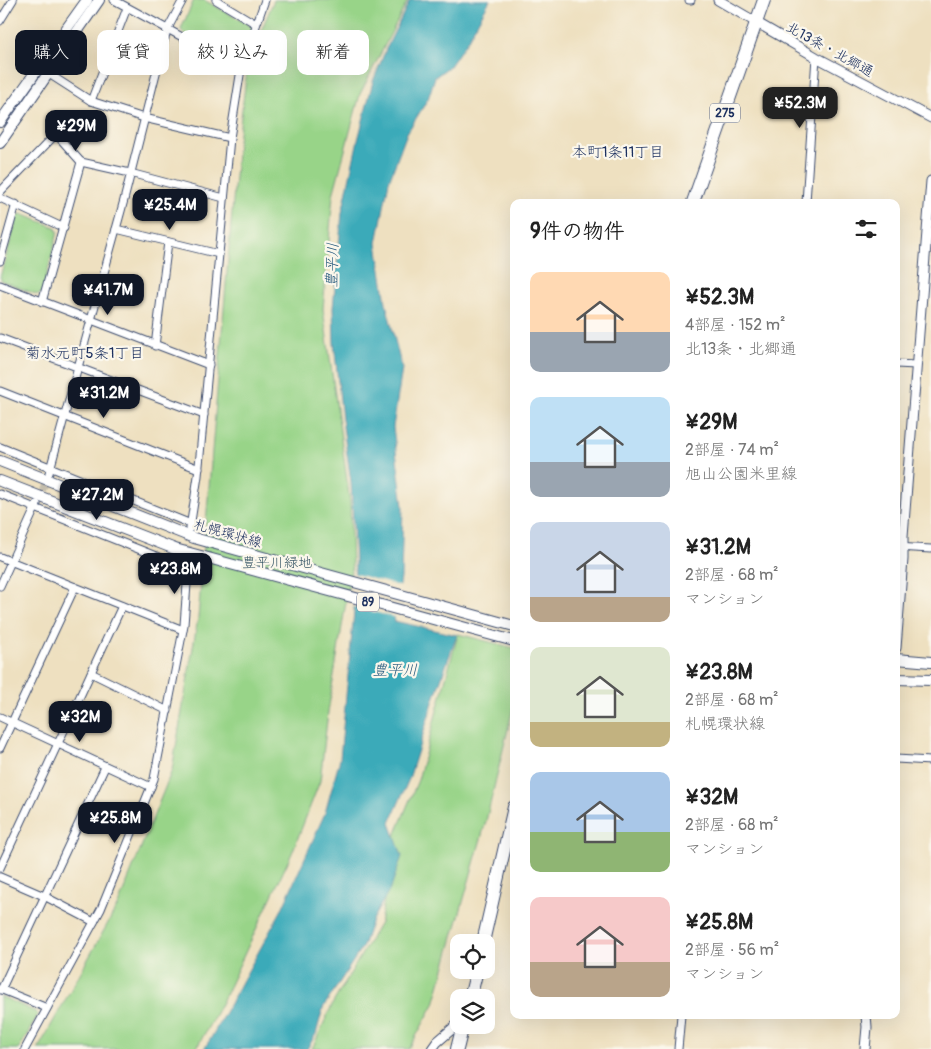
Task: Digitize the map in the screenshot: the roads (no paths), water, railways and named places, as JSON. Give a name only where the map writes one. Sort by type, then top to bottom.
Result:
[{"type":"highway","name":"275","points":[[694,199],[764,0]]},
{"type":"highway","points":[[485,934],[509,850]]},
{"type":"highway","points":[[457,1049],[461,1034]]},
{"type":"main road","points":[[0,122],[87,0]]},
{"type":"main road","points":[[79,30],[99,0]]},
{"type":"main road","points":[[0,144],[48,75]]},
{"type":"main road","name":"札幌環状線","points":[[0,460],[178,533],[510,625]]},
{"type":"main road","name":"89","points":[[0,481],[175,549],[510,640]]},
{"type":"main road","points":[[900,660],[931,662]]},
{"type":"main road","points":[[900,679],[931,680]]},
{"type":"street","points":[[0,21],[13,0]]},
{"type":"street","points":[[114,0],[167,30],[183,0]]},
{"type":"street","points":[[216,0],[256,24]]},
{"type":"street","points":[[254,30],[265,0]]},
{"type":"street","name":"北13条・北郷通","points":[[718,0],[742,13],[756,24],[931,118]]},
{"type":"street","points":[[91,101],[128,8]]},
{"type":"street","points":[[806,199],[816,57]]},
{"type":"street","points":[[51,75],[91,101],[144,118],[230,138]]},
{"type":"street","points":[[50,470],[116,229],[155,75]]},
{"type":"street","points":[[0,447],[50,470],[190,526],[199,469],[230,138],[240,75]]},
{"type":"street","points":[[0,192],[56,134],[81,162],[224,198]]},
{"type":"street","points":[[42,302],[81,162]]},
{"type":"street","points":[[900,536],[931,181]]},
{"type":"street","points":[[0,198],[64,228]]},
{"type":"street","points":[[0,261],[16,204]]},
{"type":"street","points":[[116,229],[219,254]]},
{"type":"street","points":[[155,346],[168,242]]},
{"type":"street","points":[[0,285],[208,365]]},
{"type":"street","points":[[0,338],[204,415]]},
{"type":"street","points":[[900,364],[916,365]]},
{"type":"street","points":[[0,391],[199,469]]},
{"type":"street","points":[[0,494],[37,506],[186,566],[187,584],[183,630],[154,779],[101,909],[25,1049]]},
{"type":"street","points":[[0,586],[37,506]]},
{"type":"street","points":[[900,547],[931,549]]},
{"type":"street","points":[[900,550],[903,559],[900,597]]},
{"type":"street","points":[[0,557],[183,630]]},
{"type":"street","points":[[0,748],[74,587]]},
{"type":"street","points":[[0,868],[122,606]]},
{"type":"street","points":[[92,673],[168,710]]},
{"type":"street","points":[[0,717],[150,787]]},
{"type":"street","points":[[900,758],[931,761]]},
{"type":"street","points":[[47,1008],[1,989],[105,767]]},
{"type":"street","points":[[0,877],[44,896],[94,922]]},
{"type":"street","points":[[678,1049],[681,1019]]},
{"type":"street","points":[[865,1049],[866,1019]]},
{"type":"street","points":[[432,1049],[450,1031]]},
{"type":"water","name":"豊平川","points":[[410,0],[490,0],[467,41],[450,66],[435,77],[428,99],[407,133],[389,181],[377,243],[386,303],[402,369],[393,427],[403,506],[401,578],[394,621],[457,635],[434,699],[409,779],[390,823],[402,856],[391,887],[372,920],[363,946],[323,1008],[316,1034],[307,1049],[204,1049],[281,911],[325,813],[340,759],[354,612],[355,562],[351,482],[334,343],[333,308],[342,213],[357,144],[373,81]]},
{"type":"tunnel","points":[[39,500],[48,475]]},
{"type":"tunnel","points":[[186,563],[190,533]]},
{"type":"district","name":"本町1条11丁目","points":[[618,152]]},
{"type":"district","name":"菊水元町5条1丁目","points":[[85,353]]},
{"type":"park label","name":"豊平川緑地","points":[[277,562]]}]
